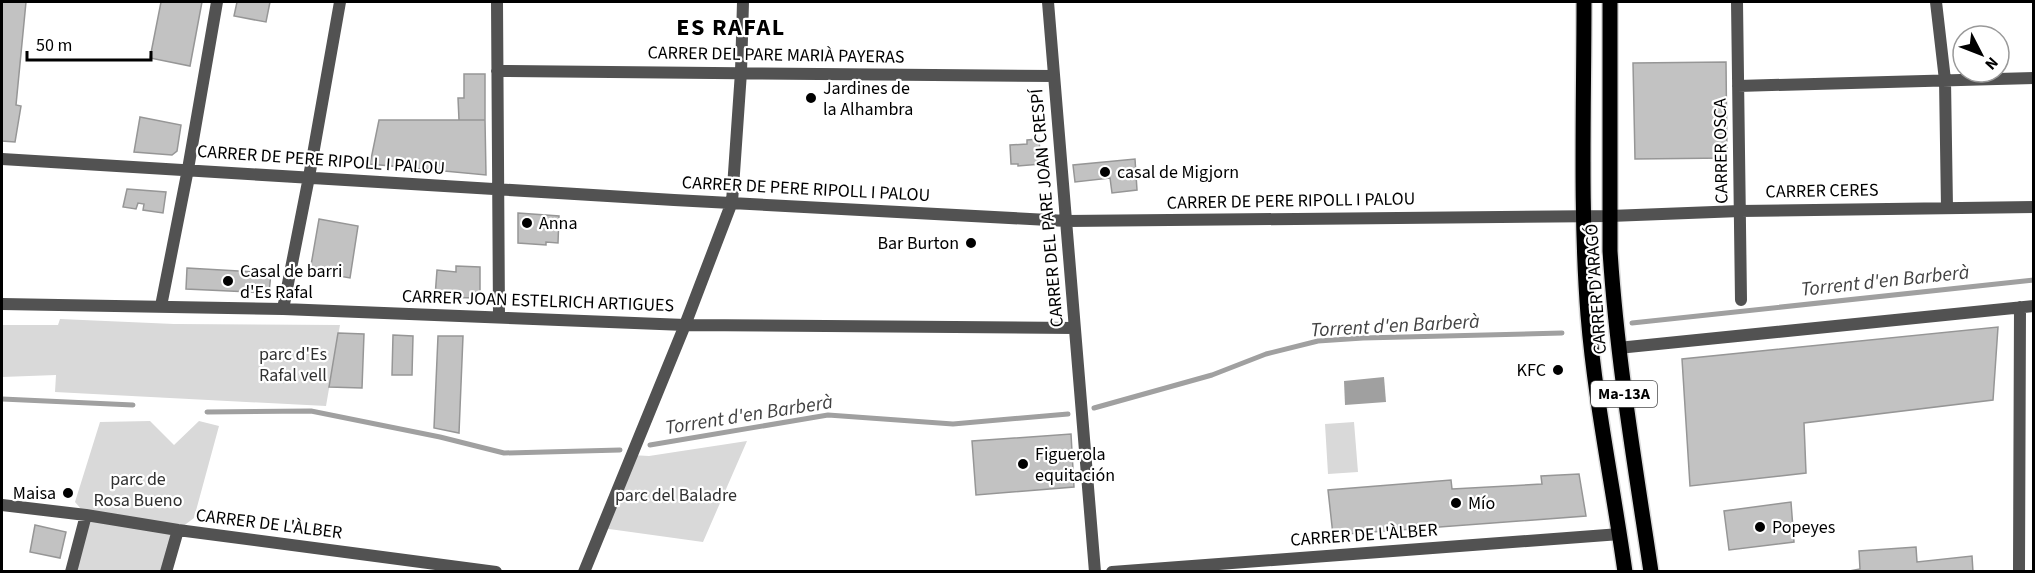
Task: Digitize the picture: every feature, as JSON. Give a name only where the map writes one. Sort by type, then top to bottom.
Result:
[{"type":"main road","name":"CARRER D'ARAGÓ","points":[[1584,2],[1588,314],[1593,363],[1625,572]]},
{"type":"main road","name":"CARRER D'ARAGÓ","points":[[1611,2],[1611,262],[1618,348],[1651,572]]},
{"type":"main road","points":[[1620,534],[1635,535],[1647,543]]},
{"type":"street","points":[[161,306],[217,2]]},
{"type":"street","points":[[283,309],[340,2]]},
{"type":"street","points":[[497,2],[499,317]]},
{"type":"street","points":[[584,572],[685,325],[732,202],[741,72],[743,2]]},
{"type":"street","name":"CARRER DEL PARE JOAN CRESPÍ","points":[[1048,2],[1095,572]]},
{"type":"street","name":"CARRER OSCA","points":[[1737,2],[1741,300]]},
{"type":"street","points":[[1936,2],[1945,80],[1947,208]]},
{"type":"street","name":"CARRER DEL PARE MARIÀ PAYERAS","points":[[497,71],[1054,76]]},
{"type":"street","points":[[1738,86],[2034,78]]},
{"type":"street","name":"CARRER DE PERE RIPOLL I PALOU","points":[[2,159],[497,190],[1067,221],[1610,216]]},
{"type":"street","name":"CARRER CERES","points":[[1610,216],[1740,211],[2034,207]]},
{"type":"street","name":"CARRER JOAN ESTELRICH ARTIGUES","points":[[2,304],[283,309],[685,325],[1074,328]]},
{"type":"street","points":[[1618,348],[2034,306]]},
{"type":"street","points":[[2019,572],[2020,307]]},
{"type":"street","name":"CARRER DE L'ÀLBER","points":[[2,505],[496,572]]},
{"type":"street","points":[[71,572],[86,515]]},
{"type":"street","points":[[166,572],[177,530]]},
{"type":"street","name":"CARRER DE L'ÀLBER","points":[[1112,572],[1620,534]]},
{"type":"green space","name":"parc d'Es Rafal vell","points":[[60,319],[174,324],[340,325],[326,406],[55,392],[56,375],[2,377],[2,325],[58,325]]},
{"type":"green space","name":"parc de Rosa Bueno","points":[[150,421],[174,445],[199,421],[219,426],[194,518],[178,530],[166,571],[71,572],[86,515],[75,502],[100,422]]},
{"type":"green space","points":[[1354,422],[1358,472],[1328,474],[1325,424]]},
{"type":"green space","name":"parc del Baladre","points":[[747,441],[703,542],[602,528],[631,455],[649,456]]},
{"type":"shaded area","points":[[1384,377],[1386,402],[1345,405],[1344,381]]},
{"type":"building","points":[[2,2],[26,2],[16,105],[21,106],[15,142],[2,141]]},
{"type":"building","points":[[161,2],[202,2],[190,66],[150,58]]},
{"type":"building","points":[[237,2],[270,2],[266,22],[234,16]]},
{"type":"building","points":[[1726,62],[1727,158],[1635,159],[1633,63]]},
{"type":"building","points":[[464,74],[485,74],[485,120],[459,120],[458,98],[464,98]]},
{"type":"building","points":[[140,117],[181,125],[177,151],[172,155],[134,152]]},
{"type":"building","points":[[379,120],[485,120],[486,175],[370,164]]},
{"type":"building","points":[[1039,139],[1041,164],[1018,166],[1018,164],[1011,164],[1010,145],[1027,144],[1027,140]]},
{"type":"building","name":"casal de Migjorn","points":[[1135,159],[1137,190],[1112,193],[1110,178],[1075,182],[1073,165]]},
{"type":"building","points":[[127,189],[166,192],[163,213],[143,210],[144,204],[138,203],[136,209],[123,207]]},
{"type":"building","points":[[518,213],[559,216],[558,243],[546,242],[546,245],[518,243]]},
{"type":"building","points":[[319,219],[358,226],[350,278],[310,271]]},
{"type":"building","points":[[456,266],[480,267],[480,295],[477,298],[435,297],[437,270],[456,272]]},
{"type":"building","name":"Casal de barri d'Es Rafal","points":[[187,268],[271,273],[269,293],[186,289]]},
{"type":"building","points":[[1998,327],[1993,400],[1804,423],[1806,473],[1690,486],[1682,359]]},
{"type":"building","points":[[338,333],[364,334],[362,388],[329,387]]},
{"type":"building","points":[[393,335],[413,336],[412,375],[392,375]]},
{"type":"building","points":[[438,336],[463,336],[459,433],[434,428]]},
{"type":"building","name":"Figuerola equitación","points":[[1071,434],[1074,487],[976,495],[972,441]]},
{"type":"building","name":"Mío","points":[[1579,474],[1586,516],[1333,535],[1328,490],[1451,480],[1452,489],[1542,484],[1541,476]]},
{"type":"building","name":"Popeyes","points":[[1791,502],[1794,542],[1729,550],[1724,511]]},
{"type":"building","points":[[35,525],[66,532],[60,558],[30,552]]},
{"type":"building","points":[[1916,547],[1917,562],[1972,556],[1973,572],[1844,572],[1860,569],[1859,551]]},
{"type":"waterway","name":"Torrent d'en Barberà","points":[[1632,323],[2034,280]]},
{"type":"waterway","name":"Torrent d'en Barberà","points":[[1094,408],[1212,375],[1266,354],[1318,341],[1562,333]]},
{"type":"waterway","name":"Torrent d'en Barberà","points":[[2,399],[133,405]]},
{"type":"waterway","name":"Torrent d'en Barberà","points":[[207,412],[311,411],[440,437],[504,453],[620,450]]},
{"type":"waterway","name":"Torrent d'en Barberà","points":[[650,445],[828,415],[953,424],[1068,414]]},
{"type":"place","name":"Jardines de la Alhambra","points":[[811,98]]},
{"type":"place","name":"casal de Migjorn","points":[[1105,172]]},
{"type":"place","name":"Anna","points":[[527,223]]},
{"type":"place","name":"Bar Burton","points":[[971,243]]},
{"type":"place","name":"Casal de barri d'Es Rafal","points":[[228,281]]},
{"type":"place","name":"KFC","points":[[1558,370]]},
{"type":"place","name":"Figuerola equitación","points":[[1023,464]]},
{"type":"place","name":"Maisa","points":[[68,493]]},
{"type":"place","name":"Mío","points":[[1456,503]]},
{"type":"place","name":"Popeyes","points":[[1760,527]]},
{"type":"district","name":"ES RAFAL","points":[[731,27]]}]
